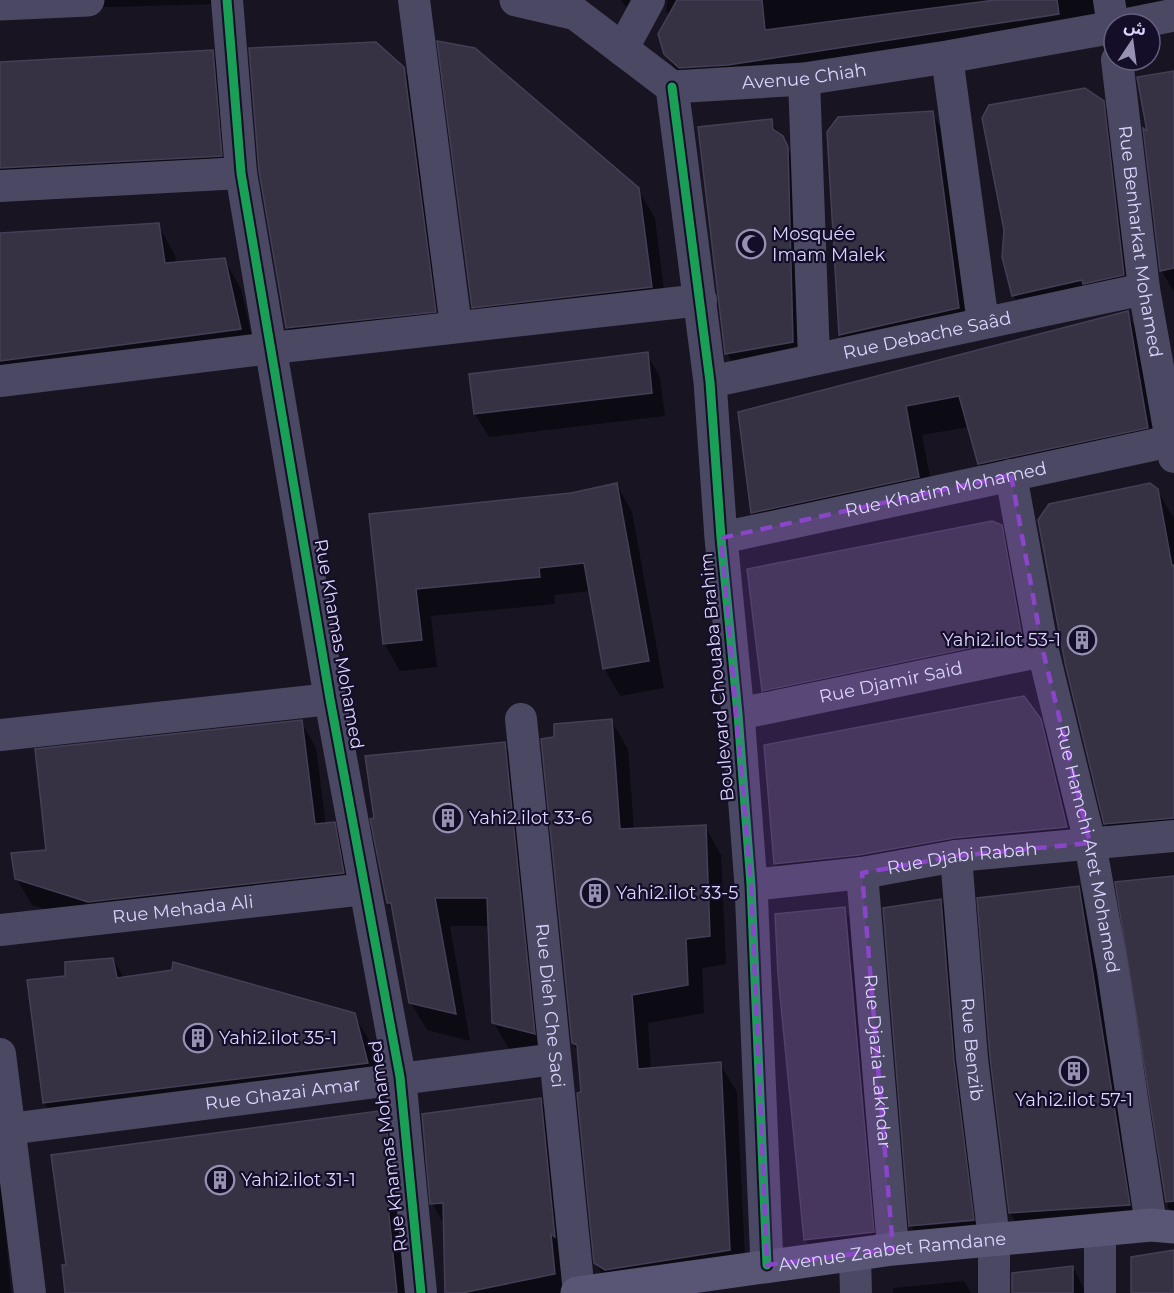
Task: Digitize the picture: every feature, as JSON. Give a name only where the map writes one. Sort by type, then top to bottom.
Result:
[{"type":"main road","name":"Avenue Zaabet Ramdane","points":[[578,1293],[893,1249],[1162,1226]]},
{"type":"street","points":[[0,4],[88,0]]},
{"type":"street","name":"Rue Khamas Mohamed","points":[[227,0],[241,173],[330,699],[400,1077],[421,1293]]},
{"type":"street","points":[[414,0],[456,327]]},
{"type":"street","points":[[516,0],[575,7],[622,50],[672,87]]},
{"type":"street","points":[[622,50],[649,0]]},
{"type":"street","name":"Avenue Chiah","points":[[672,87],[804,79],[947,57],[1102,26]]},
{"type":"street","points":[[947,57],[982,323]]},
{"type":"street","name":"Rue Benharkat Mohamed","points":[[1118,72],[1144,289],[1172,449]]},
{"type":"street","points":[[804,79],[814,358]]},
{"type":"street","name":"Boulevard Chouaba Brahim","points":[[672,87],[710,382],[721,538],[738,714],[751,885],[767,1266]]},
{"type":"street","points":[[0,186],[241,173]]},
{"type":"street","name":"Rue Debache Saâd","points":[[710,382],[1144,289]]},
{"type":"street","points":[[0,381],[701,300]]},
{"type":"street","name":"Rue Khatim Mohamed","points":[[721,538],[1011,475],[1172,449]]},
{"type":"street","name":"Rue Hamchi Aret Mohamed","points":[[1011,475],[1043,651],[1090,843],[1162,1226]]},
{"type":"street","name":"Rue Djamir Said","points":[[738,714],[1043,651]]},
{"type":"street","points":[[0,735],[330,699]]},
{"type":"street","name":"Rue Dieh Che Saci","points":[[521,719],[578,1293]]},
{"type":"street","name":"Rue Djabi Rabah","points":[[751,885],[862,873],[956,856],[1174,836]]},
{"type":"street","name":"Rue Benzib","points":[[956,856],[972,1059],[994,1239],[994,1293]]},
{"type":"street","name":"Rue Djazia Lakhdar","points":[[862,873],[893,1249]]},
{"type":"street","name":"Rue Mehada Ali","points":[[0,930],[366,889]]},
{"type":"street","points":[[0,1053],[30,1293]]},
{"type":"street","name":"Rue Ghazai Amar","points":[[9,1129],[400,1077],[555,1059]]},
{"type":"street","points":[[1100,1230],[1100,1293]]},
{"type":"street","points":[[855,1256],[856,1293]]},
{"type":"highlighted area","points":[[1011,475],[1043,651],[1090,843],[956,856],[862,873],[893,1249],[767,1265],[751,885],[721,538]]},
{"type":"building","points":[[677,0],[762,0],[765,30],[995,0],[1057,0],[1059,14],[728,65],[679,68],[664,54],[658,34]]},
{"type":"building","points":[[437,41],[475,48],[639,188],[652,287],[472,308]]},
{"type":"building","points":[[376,42],[404,67],[436,312],[286,328],[259,171],[249,48]]},
{"type":"building","points":[[213,50],[222,156],[0,168],[0,62]]},
{"type":"building","points":[[1174,71],[1174,268],[1160,271],[1143,128],[1147,131],[1137,77]]},
{"type":"building","points":[[1085,88],[1104,101],[1124,275],[1083,284],[1082,280],[1012,296],[1002,257],[1004,230],[982,118],[989,105]]},
{"type":"building","points":[[933,111],[959,308],[839,335],[827,132],[838,117]]},
{"type":"building","name":"Mosquée Imam Malek","points":[[772,119],[773,129],[783,136],[788,147],[793,342],[725,354],[698,127]]},
{"type":"building","points":[[159,223],[165,263],[225,258],[241,329],[0,361],[0,233]]},
{"type":"building","points":[[1128,311],[1148,428],[978,464],[959,396],[906,406],[919,477],[751,513],[738,412]]},
{"type":"building","points":[[648,352],[652,393],[474,414],[469,374]]},
{"type":"building","points":[[617,483],[649,661],[603,669],[584,563],[539,568],[540,577],[416,589],[422,640],[383,644],[369,514],[571,493]]},
{"type":"building","points":[[1150,483],[1158,489],[1172,566],[1174,565],[1174,818],[1104,824],[1065,663],[1038,520],[1049,504]]},
{"type":"building","points":[[992,521],[1002,525],[1022,637],[762,691],[747,569]]},
{"type":"building","points":[[1024,696],[1041,719],[1067,827],[954,838],[859,855],[774,864],[764,745]]},
{"type":"building","name":"Yahi2.ilot 33-5","points":[[612,719],[620,829],[706,825],[710,936],[686,939],[688,985],[632,995],[638,1069],[721,1062],[730,1250],[605,1270],[594,1263],[577,1093],[581,1092],[577,1045],[572,1043],[541,739],[554,737],[554,724]]},
{"type":"building","points":[[302,720],[315,824],[335,822],[344,873],[88,902],[15,879],[11,853],[46,850],[35,749]]},
{"type":"building","name":"Yahi2.ilot 33-6","points":[[505,742],[535,1034],[492,1023],[487,898],[435,898],[456,1014],[409,1003],[391,903],[387,903],[370,819],[374,818],[365,756]]},
{"type":"building","points":[[1174,876],[1174,1201],[1166,1202],[1115,882]]},
{"type":"building","name":"Yahi2.ilot 57-1","points":[[1079,886],[1130,1205],[1009,1213],[990,1057],[977,898]]},
{"type":"building","points":[[941,899],[954,1060],[974,1220],[909,1226],[883,908]]},
{"type":"building","points":[[845,907],[874,1232],[804,1240],[778,975],[775,914]]},
{"type":"building","name":"Yahi2.ilot 35-1","points":[[113,958],[117,978],[172,970],[173,962],[355,1013],[368,1063],[43,1103],[27,980],[65,976],[65,962]]},
{"type":"building","points":[[541,1098],[555,1237],[551,1234],[555,1274],[462,1293],[445,1293],[443,1203],[430,1204],[422,1114]]},
{"type":"building","name":"Yahi2.ilot 31-1","points":[[378,1111],[379,1120],[386,1119],[394,1206],[388,1206],[397,1293],[65,1293],[62,1265],[66,1265],[51,1155]]},
{"type":"building","points":[[1174,1250],[1174,1293],[1131,1293],[1131,1257]]},
{"type":"building","points":[[1073,1266],[1073,1293],[1012,1293],[1012,1273]]},
{"type":"cycle path","points":[[227,0],[241,173],[330,699],[400,1077],[421,1293]]},
{"type":"cycle path","points":[[672,87],[710,382],[721,538],[738,714],[751,885],[767,1265]]},
{"type":"place","name":"Mosquée Imam Malek","points":[[751,244]]},
{"type":"place","name":"Yahi2.ilot 53-1","points":[[1082,640]]},
{"type":"place","name":"Yahi2.ilot 33-6","points":[[448,818]]},
{"type":"place","name":"Yahi2.ilot 33-5","points":[[595,893]]},
{"type":"place","name":"Yahi2.ilot 35-1","points":[[198,1038]]},
{"type":"place","name":"Yahi2.ilot 57-1","points":[[1074,1071]]},
{"type":"place","name":"Yahi2.ilot 31-1","points":[[220,1180]]}]
